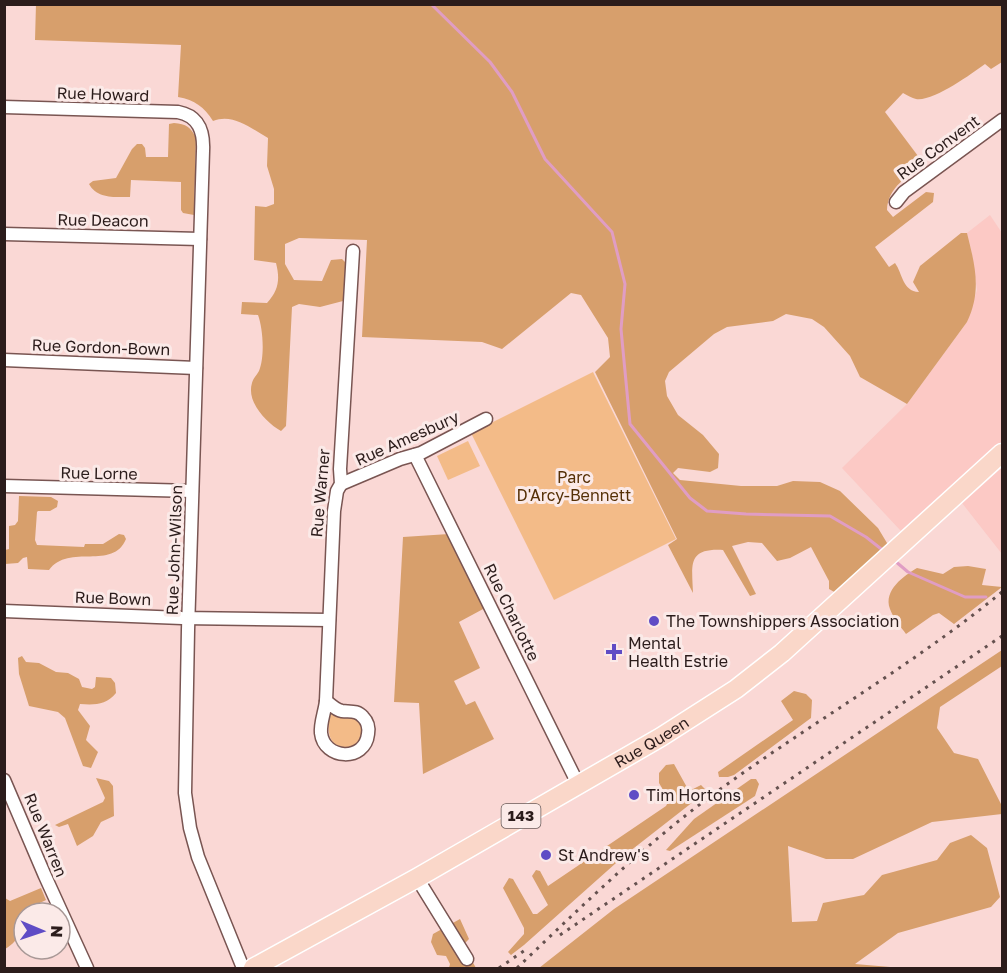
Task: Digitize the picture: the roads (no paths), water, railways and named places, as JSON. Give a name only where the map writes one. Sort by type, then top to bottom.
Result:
[{"type":"main road","name":"Rue Queen","points":[[253,969],[417,878],[697,715],[766,667],[1002,453]]},
{"type":"street","name":"Rue Howard","points":[[4,107],[178,112],[187,114],[198,123]]},
{"type":"street","name":"Rue Convent","points":[[896,202],[909,188],[1002,120]]},
{"type":"street","name":"Rue John-Wilson","points":[[198,123],[204,139],[185,776],[187,810],[198,857],[243,969]]},
{"type":"street","name":"Rue Deacon","points":[[4,234],[200,239]]},
{"type":"street","name":"Rue Warner","points":[[326,701],[338,710],[359,713],[366,720],[369,727],[367,741],[359,751],[344,755],[337,753],[327,746],[321,733],[326,701],[334,511],[337,491],[341,484],[352,251]]},
{"type":"street","name":"Rue Gordon-Bown","points":[[4,360],[196,368]]},
{"type":"street","name":"Rue Amesbury","points":[[341,484],[416,454],[486,419]]},
{"type":"street","name":"Rue Charlotte","points":[[416,454],[578,784]]},
{"type":"street","name":"Rue Lorne","points":[[4,486],[192,491]]},
{"type":"street","name":"Rue Bown","points":[[4,610],[189,618],[329,620]]},
{"type":"street","name":"Rue Warren","points":[[4,780],[87,969]]},
{"type":"street","points":[[417,878],[467,959]]},
{"type":"waterway","points":[[431,4],[490,62],[512,92],[545,159],[612,232],[625,284],[621,329],[630,424],[690,498],[707,511],[830,516],[866,537],[885,552]]},
{"type":"waterway","points":[[895,561],[908,572],[965,597],[986,597]]},
{"type":"railway","points":[[517,968],[613,878],[688,813],[932,645],[1002,592]]},
{"type":"railway","points":[[560,935],[1002,636]]},
{"type":"railway","points":[[499,968],[528,948]]},
{"type":"place","name":"The Townshippers Association","points":[[654,621]]},
{"type":"place","name":"Mental Health Estrie","points":[[614,652]]},
{"type":"place","name":"Tim Hortons","points":[[634,795]]},
{"type":"place","name":"St Andrew's","points":[[546,855]]},
{"type":"park label","name":"Parc D'Arcy-Bennett","points":[[574,486]]}]
